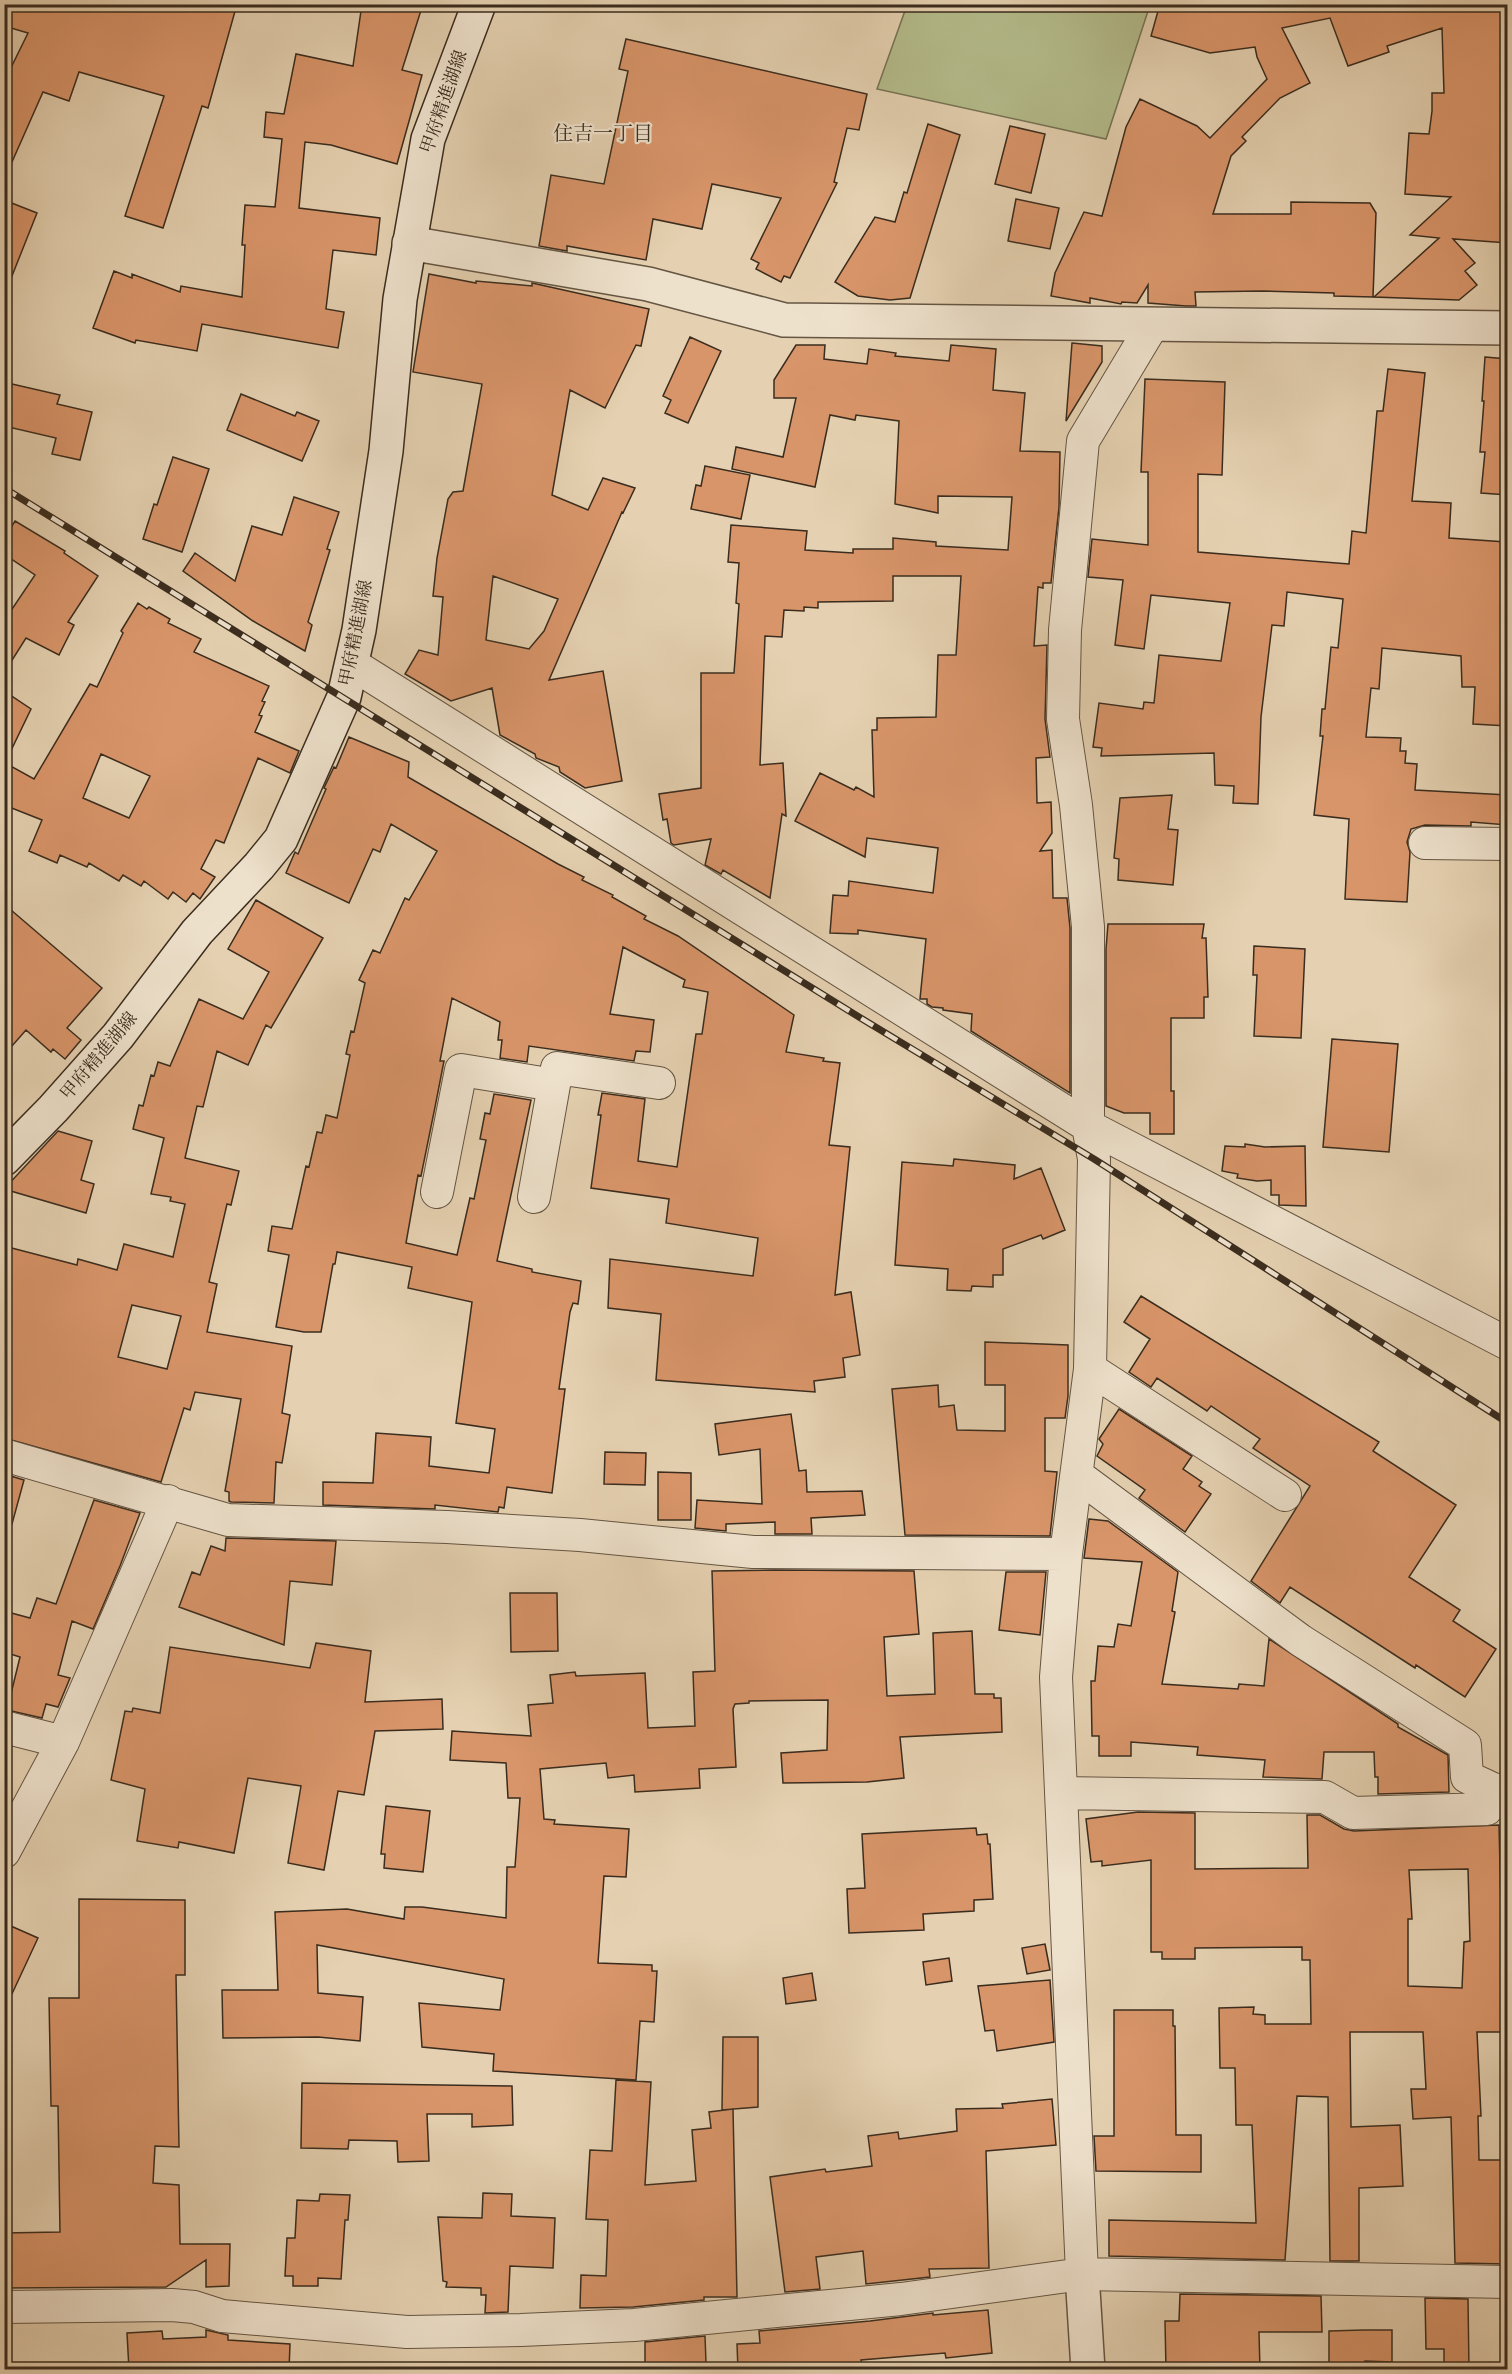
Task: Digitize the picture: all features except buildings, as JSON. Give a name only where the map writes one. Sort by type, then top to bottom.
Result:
[{"type":"main road","name":"甲府精進湖線","points":[[4,1159],[53,1109],[118,1036],[196,932],[281,839],[344,697],[352,664],[386,451],[400,299],[428,139],[479,4]]},
{"type":"main road","points":[[409,243],[648,284],[784,320],[1508,328]]},
{"type":"main road","points":[[1082,2274],[1088,2370]]},
{"type":"street","points":[[1082,2274],[1056,1677],[1066,1554],[1090,1369],[1094,1159],[1088,1126],[1088,927],[1076,804],[1063,719],[1065,630],[1083,441],[1153,324]]},
{"type":"street","points":[[352,664],[1088,1126],[1508,1344]]},
{"type":"street","points":[[1425,843],[1508,843]]},
{"type":"street","points":[[534,1197],[557,1068],[659,1083]]},
{"type":"street","points":[[437,1192],[461,1071],[554,1085]]},
{"type":"street","points":[[1090,1369],[1285,1495]]},
{"type":"street","points":[[4,1455],[228,1520],[469,1528],[580,1535],[753,1552],[1066,1554]]},
{"type":"street","points":[[1061,1793],[1325,1797],[1353,1814],[1487,1809],[1501,1792],[1467,1777],[1465,1745],[1300,1640],[1077,1475]]},
{"type":"street","points":[[4,1852],[63,1742],[168,1501]]},
{"type":"street","points":[[4,1727],[63,1742]]},
{"type":"street","points":[[4,2307],[172,2305],[194,2307],[222,2316],[407,2332],[599,2328],[901,2299],[1082,2274],[1508,2282]]},
{"type":"green space","points":[[907,4],[1150,5],[1106,139],[877,89]]},
{"type":"railway","points":[[4,488],[859,1017],[1094,1159],[1508,1423]]},
{"type":"district","name":"住吉一丁目","points":[[603,133]]}]
